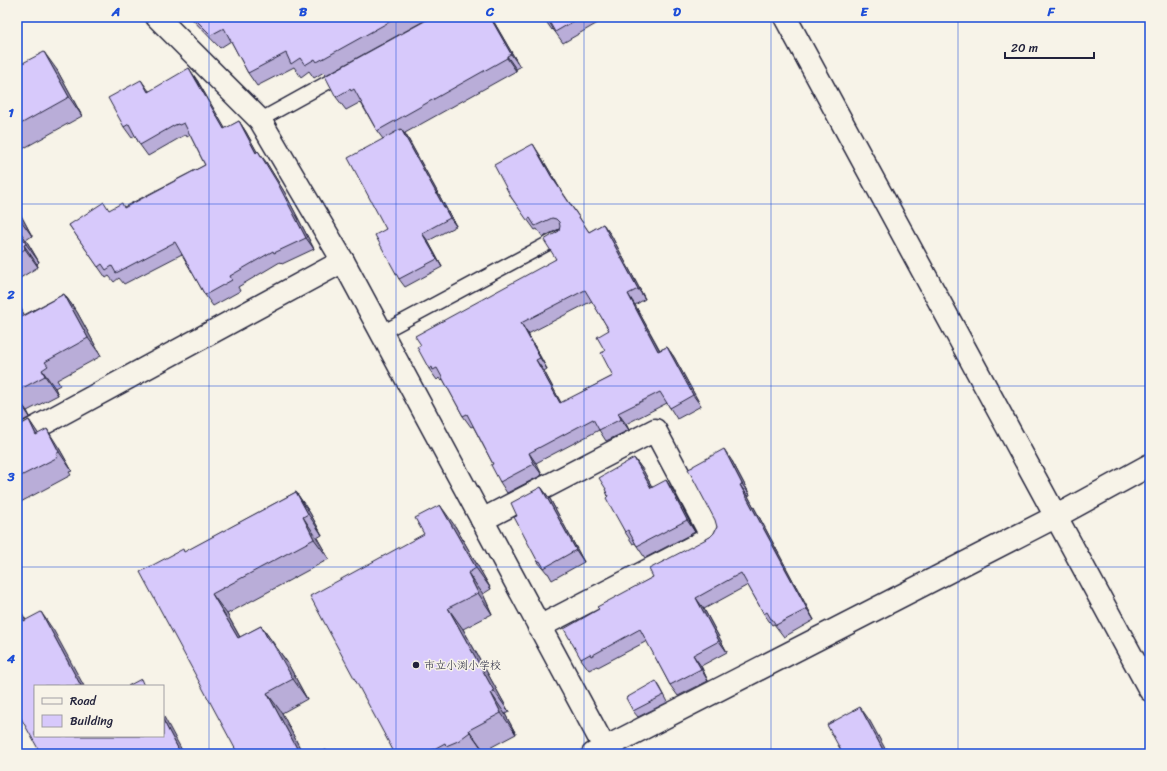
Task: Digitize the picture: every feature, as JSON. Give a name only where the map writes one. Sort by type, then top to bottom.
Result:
[{"type":"street","points":[[157,17],[260,120],[343,261],[539,627],[602,752],[1055,517],[1150,465]]},
{"type":"street","points":[[785,17],[1150,690]]},
{"type":"street","points":[[17,438],[343,261]]},
{"type":"street","points":[[482,520],[655,430],[712,536],[539,627]]},
{"type":"lane","points":[[260,120],[357,67]]},
{"type":"lane","points":[[381,333],[560,237]]},
{"type":"building","points":[[193,17],[398,17],[317,62],[315,59],[305,65],[300,58],[291,64],[286,53],[248,73],[224,28],[211,35]]},
{"type":"building","points":[[432,17],[490,17],[511,54],[507,56],[507,58],[377,131],[354,89],[351,91],[350,89],[336,97],[325,76]]},
{"type":"building","points":[[543,17],[581,17],[555,32],[547,18],[544,19]]},
{"type":"building","points":[[44,52],[69,97],[17,126],[17,75],[21,73],[17,66]]},
{"type":"building","points":[[189,68],[224,129],[239,121],[256,153],[258,151],[277,182],[306,238],[274,253],[273,251],[230,276],[232,280],[205,295],[175,242],[116,273],[112,266],[106,270],[102,264],[98,267],[69,225],[104,202],[109,210],[122,203],[124,208],[205,165],[184,123],[175,125],[140,145],[129,124],[124,127],[108,98],[141,80],[148,92]]},
{"type":"building","points":[[401,129],[450,218],[422,233],[437,259],[399,279],[375,235],[386,229],[348,158]]},
{"type":"building","points":[[533,144],[551,176],[589,232],[603,224],[638,289],[628,294],[658,351],[667,347],[693,395],[670,408],[660,392],[618,413],[621,419],[599,430],[593,419],[529,453],[534,464],[500,482],[491,465],[493,464],[467,414],[463,416],[437,368],[433,370],[432,367],[429,369],[417,347],[421,345],[415,336],[556,259],[544,240],[559,231],[559,222],[552,218],[535,226],[530,218],[527,220],[511,197],[494,165]],"holes":[[[585,290],[609,330],[597,337],[605,351],[601,353],[613,376],[560,403],[536,360],[540,358],[521,323]]]},
{"type":"building","points":[[17,228],[26,244],[24,245],[25,249],[17,254]]},
{"type":"building","points":[[64,294],[88,338],[45,362],[48,366],[42,370],[45,376],[17,391],[17,307],[22,317]]},
{"type":"building","points":[[29,420],[36,435],[47,429],[59,452],[56,454],[58,457],[17,478],[17,427]]},
{"type":"building","points":[[724,449],[742,484],[740,485],[807,609],[776,625],[767,612],[764,614],[741,573],[696,598],[719,641],[693,655],[701,669],[670,685],[640,629],[591,656],[590,654],[581,659],[564,629],[599,609],[597,607],[653,577],[649,569],[710,537],[714,533],[717,527],[715,520],[688,469]]},
{"type":"building","points":[[634,458],[651,488],[666,480],[687,520],[637,546],[628,530],[625,532],[606,498],[608,496],[606,489],[599,478]]},
{"type":"building","points":[[541,487],[576,550],[544,568],[540,561],[538,562],[514,517],[517,516],[511,503]]},
{"type":"building","points":[[296,492],[308,514],[303,517],[314,539],[212,594],[238,638],[261,626],[293,679],[267,693],[300,754],[238,754],[140,572],[183,549],[184,552]]},
{"type":"building","name":"市立小渕小学校","points":[[440,505],[476,568],[468,573],[478,593],[448,608],[494,691],[491,693],[501,713],[469,730],[470,732],[458,741],[446,746],[445,743],[425,754],[395,754],[310,596],[424,534],[415,518]]},
{"type":"building","points":[[17,609],[24,621],[41,612],[80,685],[34,685],[34,737],[164,737],[164,722],[181,754],[41,754],[17,711]]},
{"type":"building","points":[[141,679],[144,685],[130,685]]},
{"type":"building","points":[[656,681],[664,695],[633,711],[626,698]]},
{"type":"building","points":[[860,707],[883,750],[887,748],[890,754],[843,754],[827,725]]},
{"type":"building","points":[[326,750],[329,754],[319,754]]},
{"type":"place","name":"市立小渕小学校","points":[[416,665]]}]
